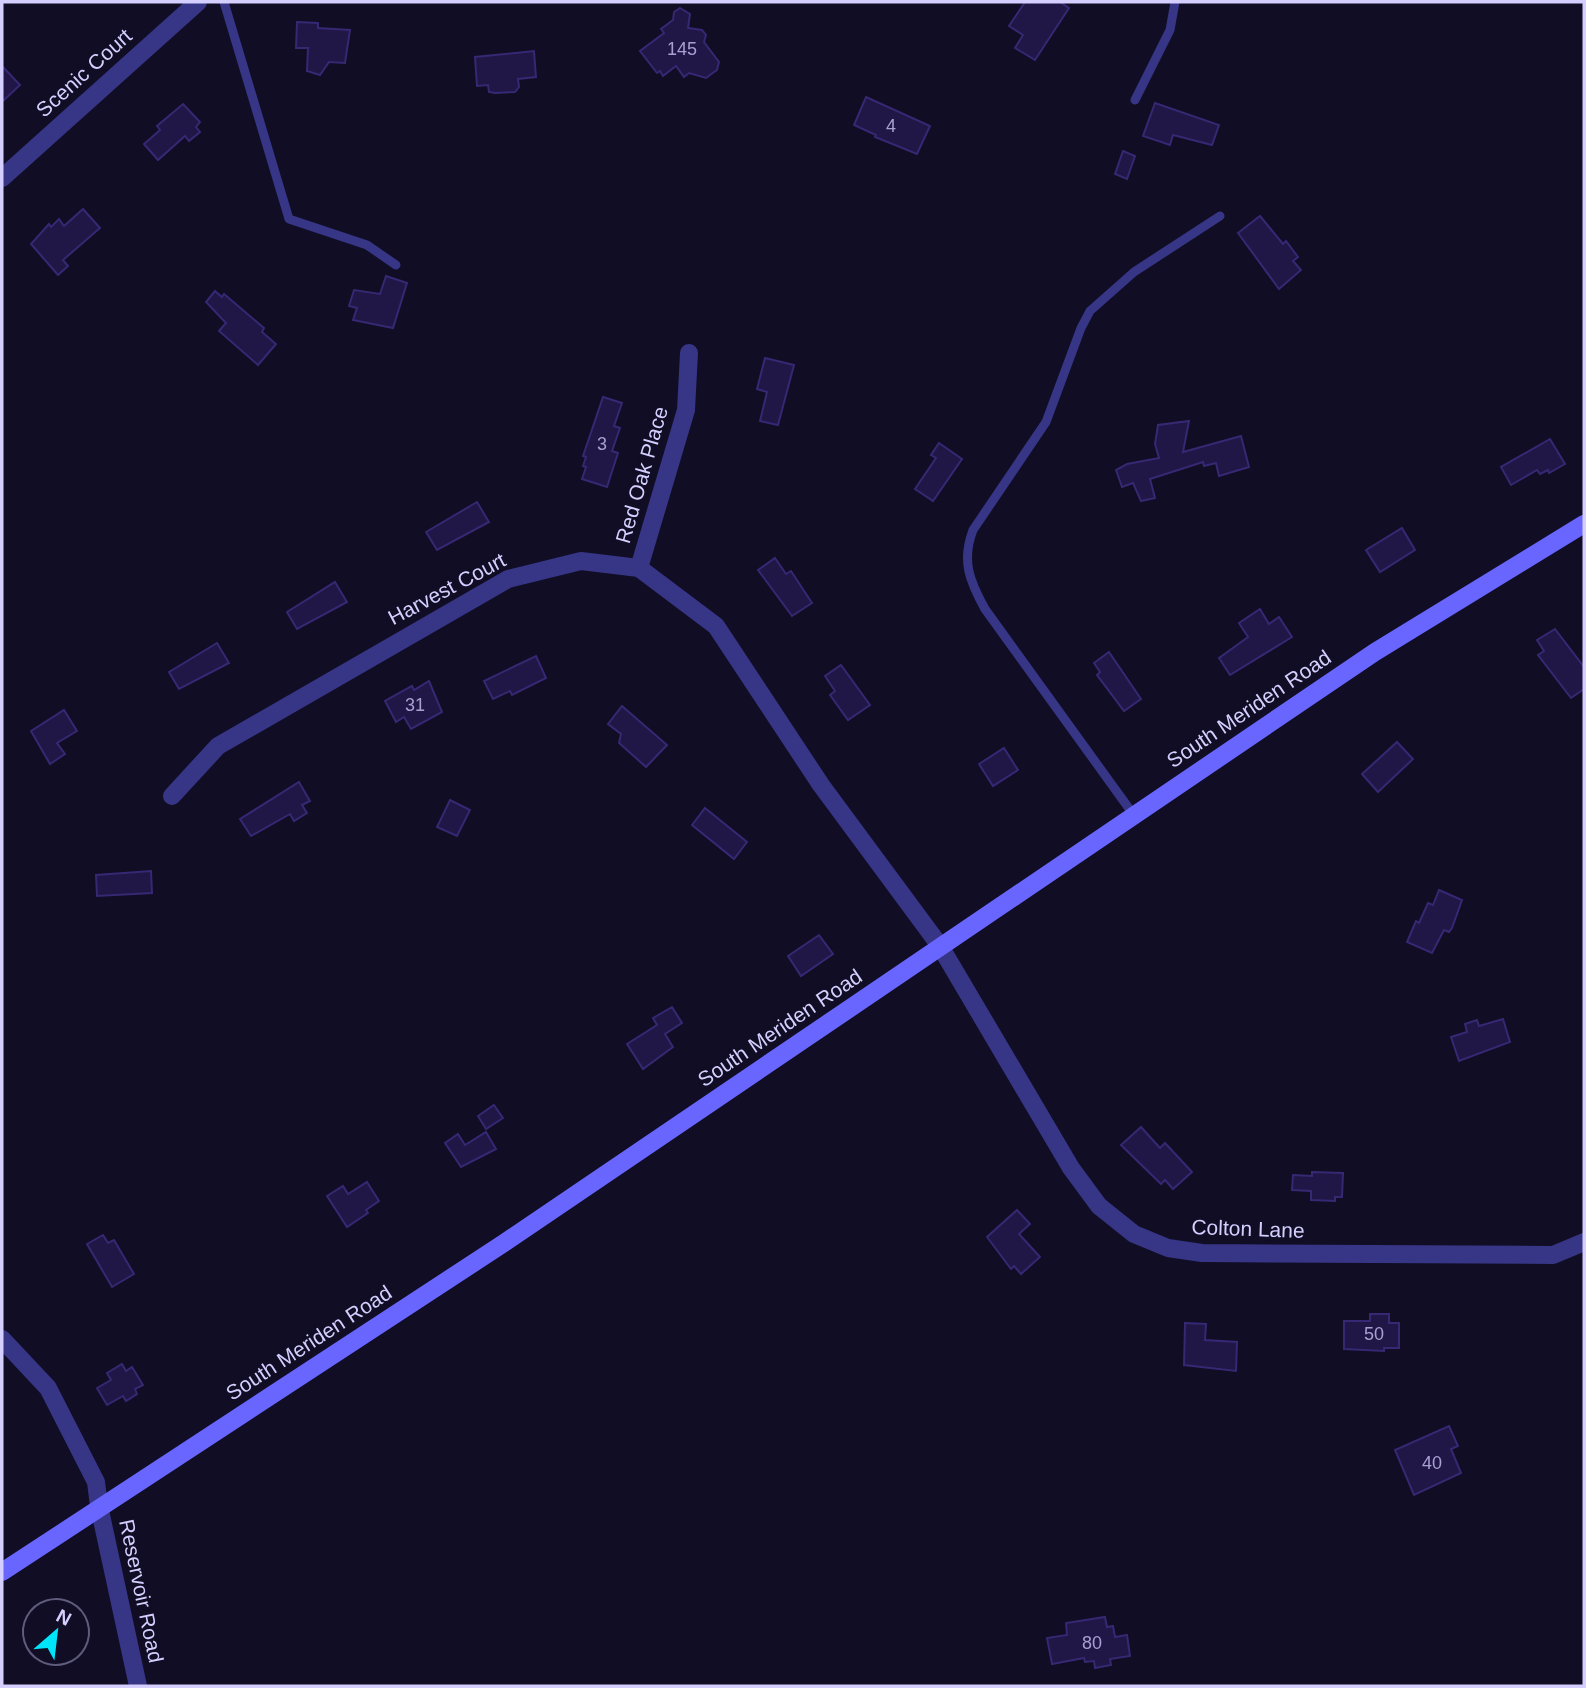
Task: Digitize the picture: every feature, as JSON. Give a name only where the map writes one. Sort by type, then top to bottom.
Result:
[{"type":"main road","name":"South Meriden Road","points":[[2,1572],[99,1506],[493,1251],[1133,814],[1444,608],[1584,524]]},
{"type":"street","name":"Scenic Court","points":[[2,178],[198,2]]},
{"type":"street","name":"Red Oak Place","points":[[639,568],[686,410],[689,353]]},
{"type":"street","name":"Harvest Court","points":[[172,796],[218,746],[508,579],[581,561],[639,568]]},
{"type":"street","points":[[639,568],[716,626],[821,785],[940,946]]},
{"type":"street","name":"Colton Lane","points":[[940,946],[1071,1168],[1099,1206],[1134,1234],[1168,1248],[1202,1253],[1553,1255],[1584,1242]]},
{"type":"street","name":"Reservoir Road","points":[[2,1339],[48,1388],[96,1482],[138,1686]]},
{"type":"lane","points":[[224,2],[289,219],[367,245],[396,265]]},
{"type":"lane","points":[[1135,100],[1170,30],[1175,2]]},
{"type":"lane","points":[[1133,814],[985,609],[972,586],[966,548],[973,530],[1046,422],[1080,328],[1090,311],[1134,272],[1220,216]]},
{"type":"building","points":[[1025,2],[1060,2],[1069,8],[1035,60],[1015,48],[1023,35],[1009,26]]},
{"type":"building","points":[[680,8],[690,14],[688,28],[702,30],[706,35],[704,42],[719,62],[717,70],[706,78],[689,73],[684,77],[676,66],[663,76],[660,71],[657,73],[640,51],[664,33],[661,29],[673,20],[674,12]]},
{"type":"building","points":[[297,22],[318,23],[318,28],[350,30],[345,63],[329,62],[320,75],[307,71],[308,48],[296,48]]},
{"type":"building","points":[[534,51],[536,77],[518,79],[519,87],[515,92],[495,93],[489,92],[488,85],[477,86],[475,57]]},
{"type":"building","points":[[2,66],[20,85],[2,102]]},
{"type":"building","points":[[866,97],[930,126],[917,154],[875,137],[876,135],[854,125]]},
{"type":"building","points":[[1155,103],[1219,125],[1212,145],[1173,135],[1170,145],[1143,136]]},
{"type":"building","points":[[183,104],[200,122],[196,127],[200,132],[189,141],[185,136],[158,160],[144,144],[160,130],[157,126]]},
{"type":"building","points":[[1123,151],[1135,156],[1127,179],[1115,174]]},
{"type":"building","points":[[83,209],[100,228],[63,260],[68,266],[58,275],[31,244],[49,224],[51,227],[59,219],[64,226]]},
{"type":"building","points":[[1260,216],[1283,244],[1286,241],[1298,257],[1293,261],[1301,270],[1279,289],[1238,233]]},
{"type":"building","points":[[386,276],[407,283],[393,328],[353,320],[357,308],[349,306],[354,290],[380,294]]},
{"type":"building","points":[[215,291],[222,297],[224,294],[264,328],[262,332],[276,344],[258,365],[219,331],[226,323],[206,302]]},
{"type":"building","points":[[765,358],[794,365],[778,425],[760,421],[767,392],[757,389]]},
{"type":"building","points":[[603,397],[622,403],[614,426],[620,428],[612,451],[618,453],[607,487],[582,479],[586,467],[583,466],[586,457],[583,456]]},
{"type":"building","points":[[1189,421],[1183,452],[1241,436],[1249,467],[1219,476],[1216,463],[1204,466],[1203,462],[1150,479],[1155,498],[1141,501],[1133,483],[1122,487],[1116,470],[1127,464],[1159,458],[1155,444],[1158,425]]},
{"type":"building","points":[[1550,439],[1565,464],[1549,473],[1548,470],[1540,474],[1537,470],[1511,485],[1501,467]]},
{"type":"building","points":[[939,443],[962,459],[933,501],[915,489],[936,458],[931,455]]},
{"type":"building","points":[[477,502],[489,522],[437,550],[426,532]]},
{"type":"building","points":[[1402,528],[1415,550],[1380,572],[1366,550]]},
{"type":"building","points":[[775,558],[786,574],[791,571],[812,603],[792,616],[758,570]]},
{"type":"building","points":[[335,582],[347,602],[297,629],[287,612]]},
{"type":"building","points":[[1260,609],[1269,624],[1279,617],[1292,637],[1230,675],[1219,658],[1248,637],[1239,623]]},
{"type":"building","points":[[1555,629],[1584,667],[1584,689],[1571,698],[1538,655],[1544,651],[1537,640]]},
{"type":"building","points":[[217,643],[229,663],[179,689],[169,672]]},
{"type":"building","points":[[1109,652],[1141,699],[1124,711],[1097,675],[1100,672],[1094,663]]},
{"type":"building","points":[[536,656],[546,678],[512,695],[510,691],[493,699],[484,681]]},
{"type":"building","points":[[841,665],[870,705],[848,720],[830,695],[835,691],[825,676]]},
{"type":"building","points":[[429,681],[442,712],[411,729],[404,717],[396,722],[385,701],[412,686],[414,690]]},
{"type":"building","points":[[622,706],[667,745],[646,767],[619,743],[621,734],[608,724]]},
{"type":"building","points":[[64,710],[77,731],[57,743],[65,754],[50,764],[31,731]]},
{"type":"building","points":[[1397,742],[1413,759],[1378,792],[1362,774]]},
{"type":"building","points":[[1004,748],[1018,770],[993,786],[979,764]]},
{"type":"building","points":[[299,782],[310,801],[302,805],[307,813],[294,821],[290,814],[251,836],[240,819]]},
{"type":"building","points":[[450,800],[470,810],[457,836],[437,827]]},
{"type":"building","points":[[705,808],[747,842],[734,859],[692,825]]},
{"type":"building","points":[[151,871],[152,893],[97,896],[96,875]]},
{"type":"building","points":[[1439,890],[1462,900],[1452,928],[1449,932],[1444,930],[1432,953],[1407,942],[1416,921],[1419,923],[1428,903],[1433,905]]},
{"type":"building","points":[[819,935],[833,954],[801,976],[788,956]]},
{"type":"building","points":[[672,1007],[682,1023],[665,1034],[673,1047],[643,1069],[627,1044],[657,1025],[653,1018]]},
{"type":"building","points":[[1503,1019],[1510,1042],[1459,1061],[1451,1037],[1467,1032],[1465,1024],[1477,1020],[1479,1026]]},
{"type":"building","points":[[494,1105],[503,1118],[486,1129],[478,1116]]},
{"type":"building","points":[[1141,1127],[1160,1148],[1165,1143],[1192,1172],[1173,1189],[1165,1180],[1161,1184],[1121,1145]]},
{"type":"building","points":[[486,1132],[496,1149],[461,1167],[445,1143],[458,1134],[465,1145]]},
{"type":"building","points":[[1312,1172],[1343,1173],[1342,1197],[1335,1197],[1335,1201],[1311,1200],[1311,1191],[1292,1190],[1293,1175],[1312,1176]]},
{"type":"building","points":[[367,1182],[379,1201],[366,1210],[368,1213],[347,1227],[327,1196],[343,1186],[348,1194]]},
{"type":"building","points":[[1017,1210],[1030,1224],[1019,1234],[1040,1257],[1021,1274],[1014,1266],[1011,1269],[987,1237]]},
{"type":"building","points":[[103,1235],[108,1243],[114,1240],[134,1274],[112,1287],[87,1244]]},
{"type":"building","points":[[1370,1314],[1389,1314],[1389,1323],[1399,1323],[1399,1348],[1384,1348],[1384,1351],[1344,1349],[1344,1321],[1370,1321]]},
{"type":"building","points":[[1185,1323],[1206,1324],[1205,1340],[1237,1342],[1236,1371],[1184,1365]]},
{"type":"building","points":[[122,1364],[126,1371],[132,1367],[143,1385],[135,1389],[137,1394],[126,1401],[123,1396],[107,1405],[97,1388],[111,1380],[107,1373]]},
{"type":"building","points":[[1449,1426],[1458,1446],[1451,1449],[1461,1473],[1414,1495],[1395,1450]]},
{"type":"building","points":[[1105,1617],[1107,1627],[1113,1626],[1115,1637],[1127,1635],[1130,1656],[1110,1659],[1111,1665],[1095,1668],[1094,1661],[1085,1662],[1084,1658],[1052,1664],[1047,1638],[1067,1635],[1066,1623]]}]
